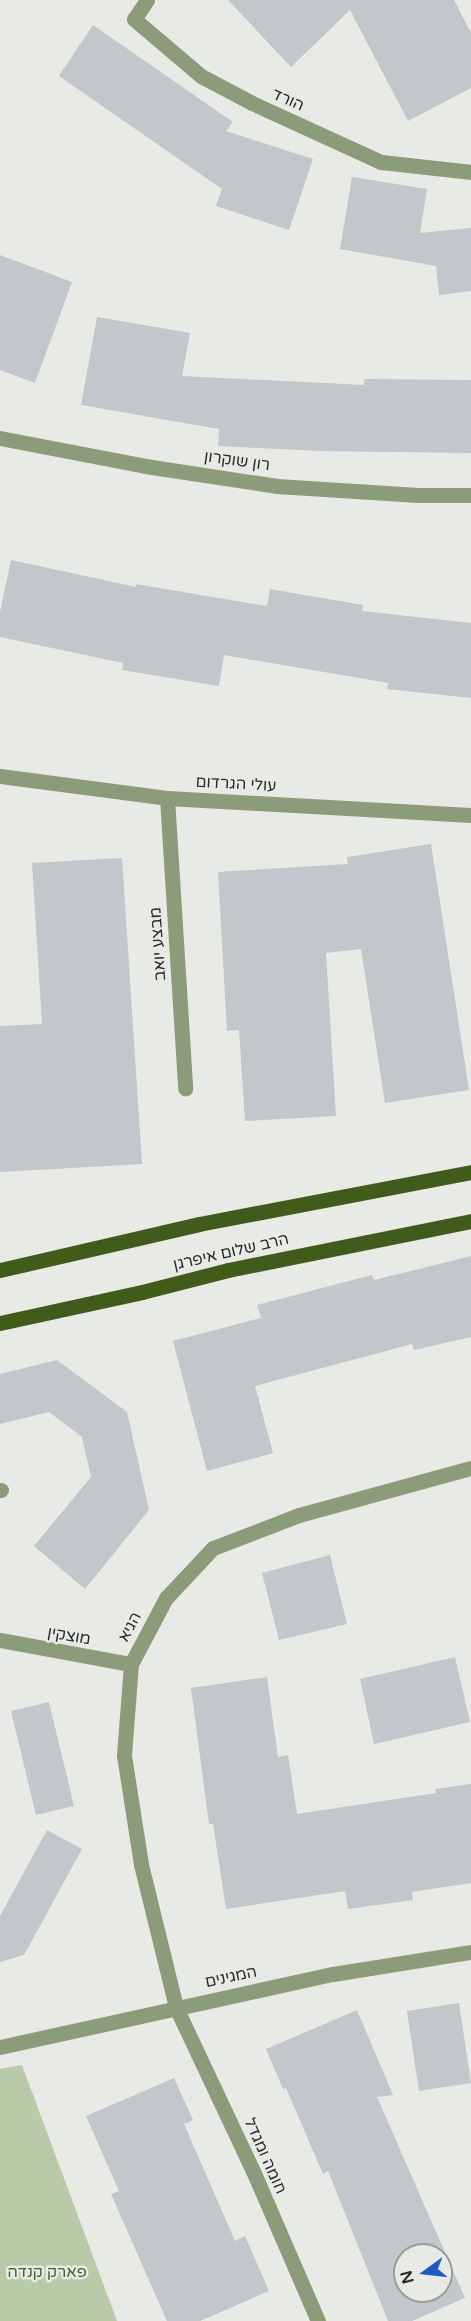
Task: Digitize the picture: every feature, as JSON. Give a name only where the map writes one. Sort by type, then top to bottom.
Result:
[{"type":"main road","name":"הרב שלום איפרגן","points":[[0,1270],[199,1224],[471,1172]]},
{"type":"main road","name":"הרב שלום איפרגן","points":[[0,1323],[142,1292],[228,1270],[471,1221]]},
{"type":"street","name":"הורד","points":[[147,0],[134,19],[201,75],[252,104],[381,162],[471,172]]},
{"type":"street","name":"רון שוקרון","points":[[0,438],[145,466],[277,486],[418,495],[471,495]]},
{"type":"street","name":"עולי הגרדום","points":[[0,776],[167,798],[471,815]]},
{"type":"street","name":"מבצע יואב","points":[[167,798],[185,1088]]},
{"type":"street","name":"הגיא","points":[[176,2007],[141,1864],[124,1755],[131,1665],[166,1598],[213,1548],[299,1515],[471,1468]]},
{"type":"street","name":"מוצקין","points":[[0,1643],[131,1665]]},
{"type":"street","name":"המגינים","points":[[0,2048],[176,2007],[333,1974],[471,1952]]},
{"type":"street","name":"חומה ומגדל","points":[[176,2007],[253,2170],[318,2321]]},
{"type":"green space","name":"פארק קנדה","points":[[22,2065],[117,2321],[0,2321],[0,2069]]},
{"type":"building","points":[[228,0],[454,0],[471,33],[471,88],[408,121],[350,10],[291,67]]},
{"type":"building","points":[[93,25],[233,122],[226,131],[313,159],[289,230],[216,206],[222,189],[59,76]]},
{"type":"building","points":[[352,177],[427,189],[420,233],[471,228],[471,291],[439,295],[436,266],[340,249]]},
{"type":"building","points":[[0,255],[72,282],[35,383],[0,370]]},
{"type":"building","points":[[97,317],[190,333],[182,376],[364,385],[364,379],[471,380],[471,453],[319,451],[218,446],[219,429],[81,405]]},
{"type":"building","points":[[11,560],[136,587],[136,584],[267,606],[270,589],[363,605],[362,611],[471,623],[471,698],[387,689],[388,683],[224,655],[219,686],[122,670],[123,663],[0,637],[0,612]]},
{"type":"building","points":[[431,844],[469,1090],[385,1103],[361,949],[326,953],[336,1116],[245,1121],[239,1030],[227,1031],[218,872],[348,864],[347,857]]},
{"type":"building","points":[[122,858],[142,1164],[0,1172],[0,1026],[42,1024],[32,863]]},
{"type":"building","points":[[471,1256],[471,1337],[414,1350],[412,1344],[255,1386],[273,1453],[207,1471],[173,1341],[261,1318],[257,1305],[372,1275],[374,1280]]},
{"type":"building","points":[[57,1360],[127,1412],[149,1510],[85,1589],[34,1546],[91,1477],[82,1437],[49,1412],[0,1424],[0,1374]]},
{"type":"building","points":[[330,1555],[347,1624],[279,1640],[262,1573]]},
{"type":"building","points":[[455,1657],[470,1722],[374,1744],[360,1679]]},
{"type":"building","points":[[267,1677],[278,1757],[288,1755],[297,1814],[436,1793],[435,1789],[471,1784],[471,1883],[412,1892],[413,1900],[348,1909],[345,1891],[226,1909],[213,1824],[209,1824],[191,1688]]},
{"type":"building","points":[[49,1702],[74,1806],[36,1815],[11,1711]]},
{"type":"building","points":[[47,1830],[82,1849],[24,1955],[0,1962],[0,1916]]},
{"type":"building","points":[[459,2003],[471,2083],[419,2091],[407,2011]]},
{"type":"building","points":[[357,2010],[393,2095],[377,2097],[441,2243],[393,2243],[393,2303],[453,2303],[453,2271],[465,2298],[412,2321],[388,2321],[328,2171],[323,2174],[286,2088],[283,2089],[266,2049]]},
{"type":"building","points":[[174,2078],[193,2120],[184,2124],[235,2241],[245,2236],[269,2291],[200,2321],[167,2321],[111,2194],[119,2191],[86,2116]]}]
